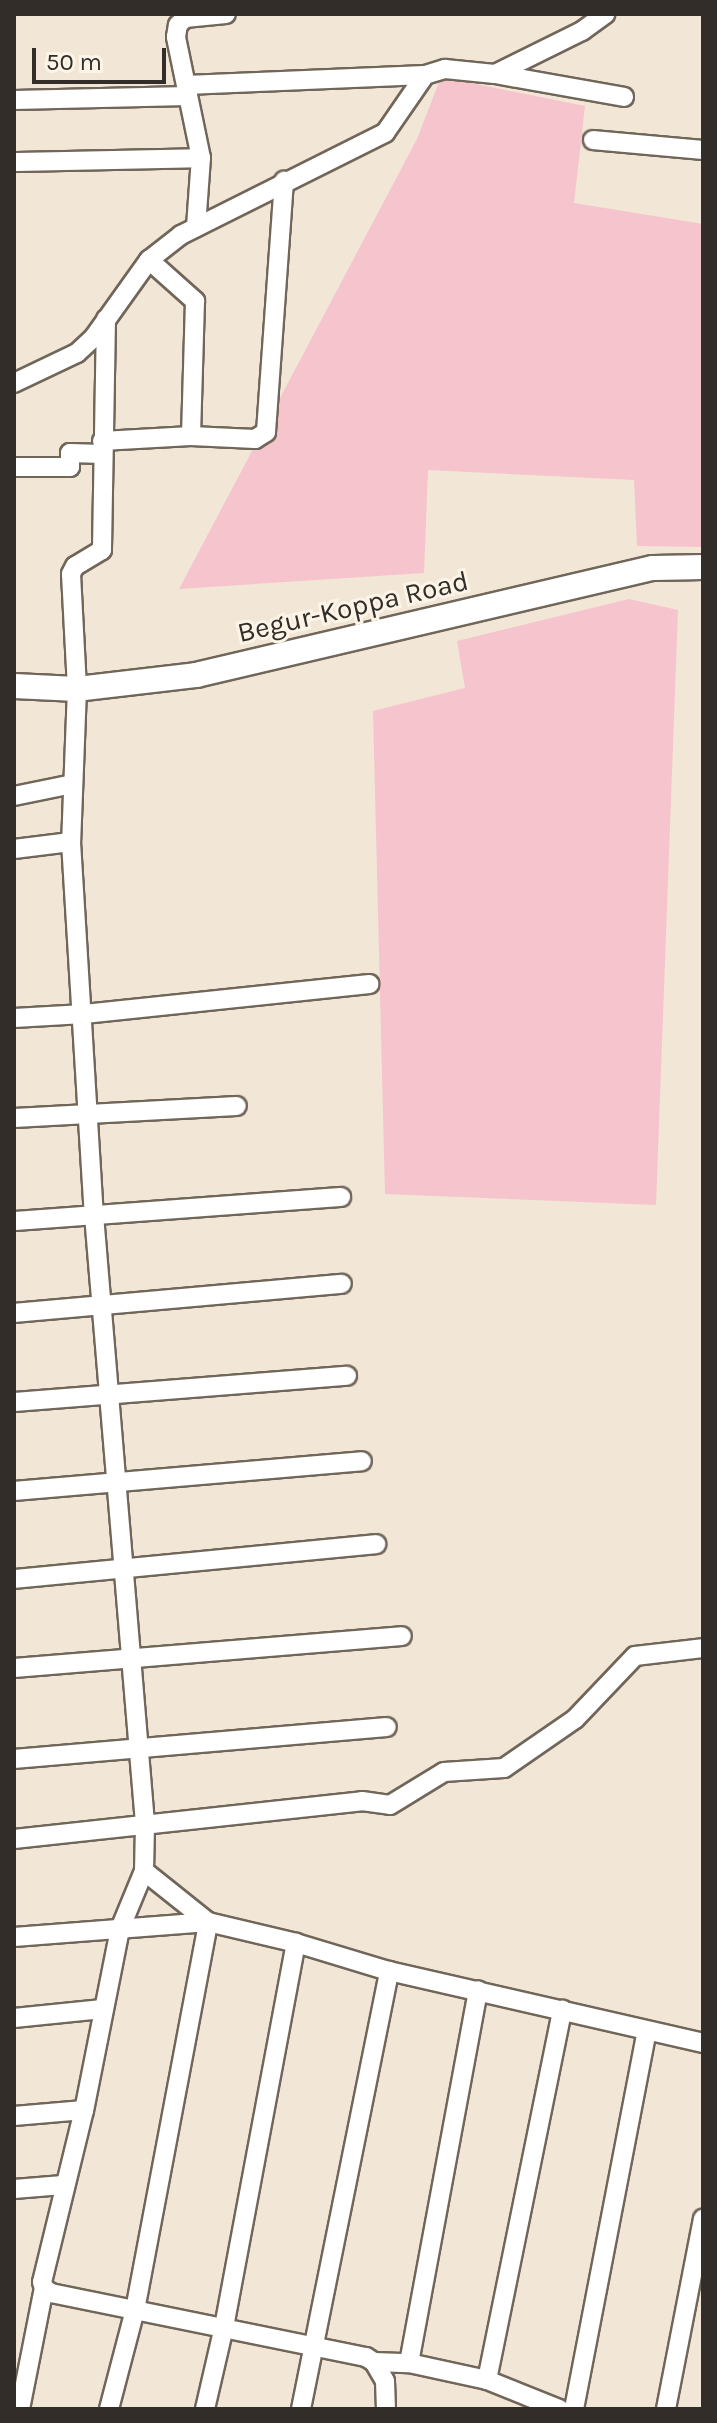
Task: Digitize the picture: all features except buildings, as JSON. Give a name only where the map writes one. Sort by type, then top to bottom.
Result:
[{"type":"main road","name":"Begur-Koppa Road","points":[[14,686],[77,689],[196,675],[653,568],[703,567]]},
{"type":"street","points":[[196,227],[201,158],[176,37],[178,25],[185,18],[226,14]]},
{"type":"street","points":[[495,74],[582,31],[605,14]]},
{"type":"street","points":[[14,100],[425,75],[445,69],[495,74],[624,97]]},
{"type":"street","points":[[14,383],[77,353],[149,260],[196,227],[385,133],[425,75]]},
{"type":"street","points":[[593,140],[703,150]]},
{"type":"street","points":[[14,162],[201,158]]},
{"type":"street","points":[[14,467],[70,467],[70,453],[102,447],[191,436],[255,439],[266,432],[284,181]]},
{"type":"street","points":[[149,260],[195,301],[191,436]]},
{"type":"street","points":[[20,2409],[63,2185],[84,2110],[120,1929],[144,1871],[145,1824],[136,1747],[126,1571],[94,1215],[71,842],[77,689],[71,574],[75,566],[102,550],[106,319]]},
{"type":"street","points":[[14,796],[73,784]]},
{"type":"street","points":[[14,849],[71,842]]},
{"type":"street","points":[[14,1018],[84,1014],[369,984]]},
{"type":"street","points":[[14,1118],[237,1106]]},
{"type":"street","points":[[14,1221],[341,1197]]},
{"type":"street","points":[[14,1313],[342,1284]]},
{"type":"street","points":[[14,1402],[347,1376]]},
{"type":"street","points":[[14,1491],[362,1461]]},
{"type":"street","points":[[14,1579],[126,1571],[376,1544]]},
{"type":"street","points":[[14,1668],[402,1636]]},
{"type":"street","points":[[14,1839],[362,1801],[390,1805],[444,1772],[504,1768],[575,1719],[635,1656],[703,1648]]},
{"type":"street","points":[[14,1759],[387,1727]]},
{"type":"street","points":[[144,1871],[208,1922]]},
{"type":"street","points":[[109,2409],[135,2310],[208,1922]]},
{"type":"street","points":[[14,1937],[208,1922],[296,1943],[389,1971],[703,2043]]},
{"type":"street","points":[[205,2409],[224,2327],[296,1943]]},
{"type":"street","points":[[301,2409],[389,1971]]},
{"type":"street","points":[[409,2363],[478,1990]]},
{"type":"street","points":[[14,2018],[103,2009]]},
{"type":"street","points":[[487,2380],[562,2010]]},
{"type":"street","points":[[574,2409],[647,2031]]},
{"type":"street","points":[[14,2116],[84,2110]]},
{"type":"street","points":[[14,2189],[63,2185]]},
{"type":"street","points":[[666,2409],[703,2219]]},
{"type":"street","points":[[44,2288],[135,2310],[315,2346],[374,2362],[409,2363],[487,2380],[559,2409]]},
{"type":"street","points":[[374,2362],[385,2381],[386,2409]]},
{"type":"shaded area","points":[[441,77],[585,106],[574,203],[703,224],[703,547],[637,546],[634,480],[428,470],[424,573],[179,589],[417,139]]},
{"type":"shaded area","points":[[629,599],[678,610],[656,1205],[385,1194],[373,711],[465,688],[457,641]]}]
